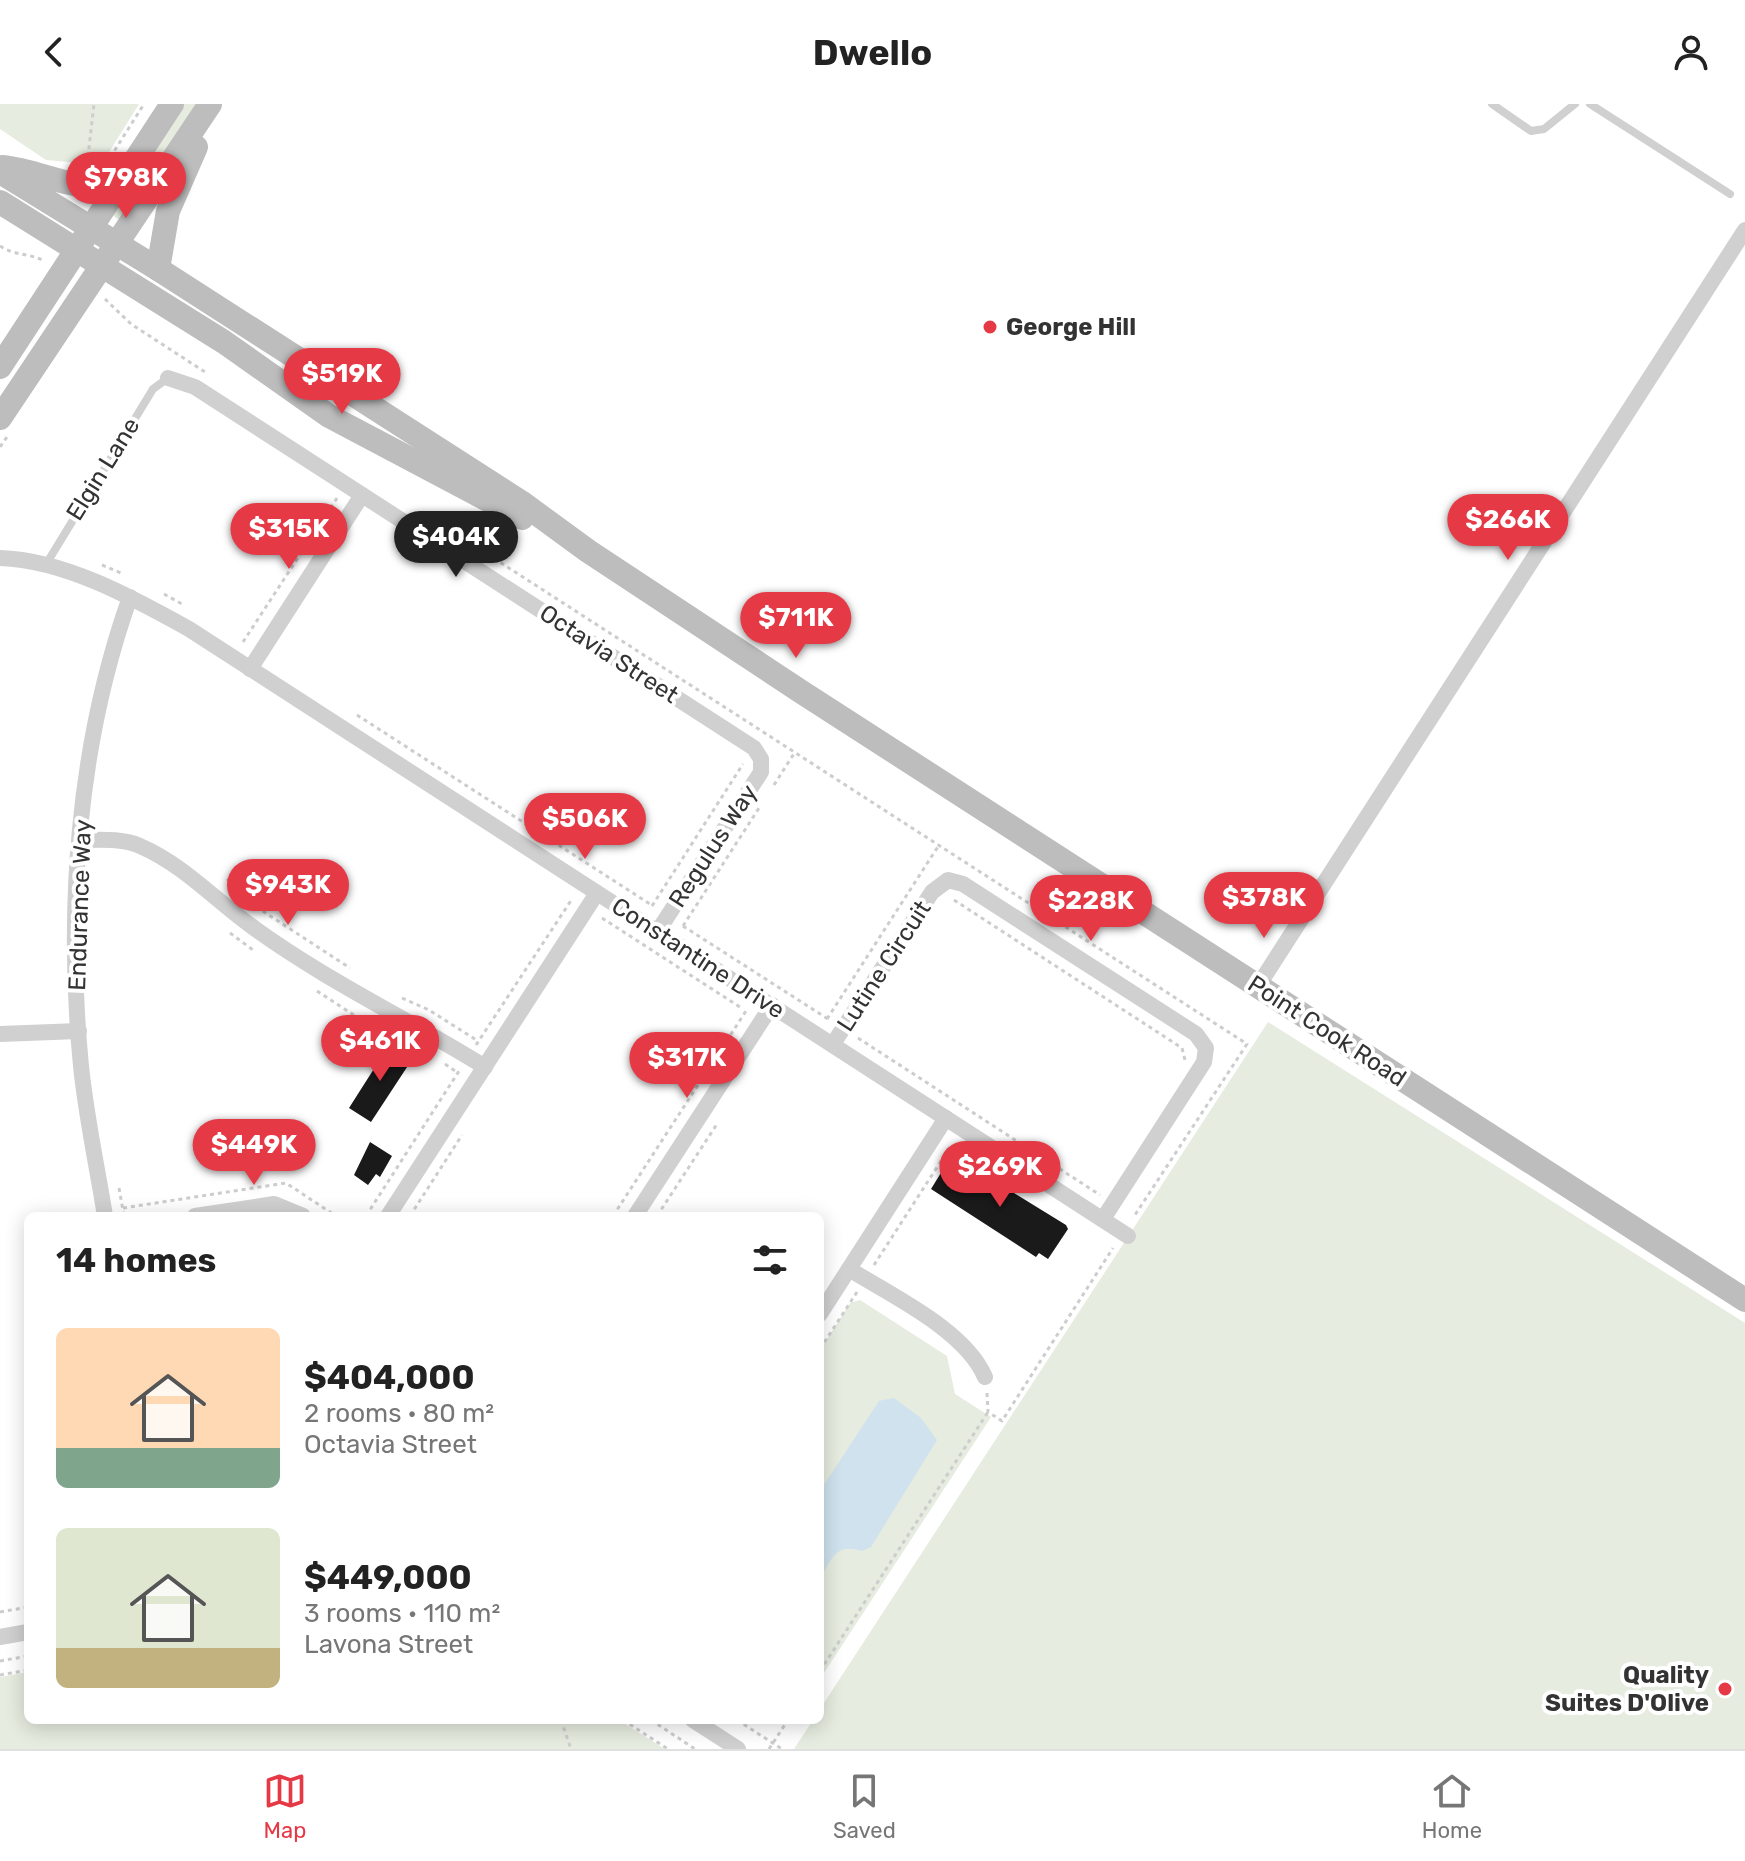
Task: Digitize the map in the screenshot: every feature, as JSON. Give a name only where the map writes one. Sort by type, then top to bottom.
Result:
[{"type":"main road","points":[[0,367],[90,230],[110,177],[172,104]]},
{"type":"main road","points":[[0,418],[212,104]]},
{"type":"main road","points":[[158,269],[168,211],[212,104]]},
{"type":"main road","points":[[0,166],[22,169],[82,188],[110,177]]},
{"type":"main road","name":"Point Cook Road","points":[[0,172],[158,269],[521,502],[588,551],[1745,1300]]},
{"type":"main road","name":"Point Cook Road","points":[[0,202],[224,342],[348,427],[588,551]]},
{"type":"street","points":[[1258,986],[1745,230]]},
{"type":"street","name":"Octavia Street","points":[[168,378],[195,387],[757,753]]},
{"type":"street","points":[[250,669],[362,495]]},
{"type":"street","name":"Constantine Drive","points":[[3,557],[45,567],[130,597],[189,629],[1128,1236]]},
{"type":"street","name":"Endurance Way","points":[[104,1212],[85,1097],[74,942],[80,840],[95,732],[130,597]]},
{"type":"street","name":"Regulus Way","points":[[658,931],[757,777],[757,753]]},
{"type":"street","points":[[80,840],[124,841],[145,848],[207,888],[252,927],[366,1001],[428,1030],[485,1067]]},
{"type":"street","name":"Lutine Circuit","points":[[833,1044],[932,892],[948,880],[959,882],[1196,1034],[1206,1048],[1204,1062],[1103,1219]]},
{"type":"street","points":[[391,1212],[597,893]]},
{"type":"street","points":[[638,1212],[772,1005]]},
{"type":"street","points":[[0,1034],[79,1031]]},
{"type":"street","points":[[824,1308],[946,1118]]},
{"type":"street","points":[[221,1212],[274,1204],[293,1212]]},
{"type":"street","points":[[849,1269],[956,1338],[974,1356],[985,1377]]},
{"type":"street","points":[[0,1637],[24,1633]]},
{"type":"street","points":[[699,1724],[738,1749]]},
{"type":"lane","points":[[1492,104],[1531,131],[1544,129],[1575,104]]},
{"type":"lane","points":[[1590,104],[1730,194]]},
{"type":"lane","name":"Elgin Lane","points":[[45,567],[153,389],[168,378]]},
{"type":"path","points":[[86,172],[94,104]]},
{"type":"path","points":[[110,177],[144,104]]},
{"type":"path","points":[[243,642],[346,484]]},
{"type":"path","points":[[652,906],[757,753],[764,732]]},
{"type":"path","points":[[770,793],[795,752]]},
{"type":"path","points":[[683,926],[761,806]]},
{"type":"path","points":[[827,1019],[939,845]]},
{"type":"path","points":[[227,879],[261,910],[358,973]]},
{"type":"path","points":[[949,897],[1182,1048],[1185,1060]]},
{"type":"path","points":[[398,996],[429,1010],[478,1041]]},
{"type":"path","points":[[616,1212],[746,1011]]},
{"type":"path","points":[[858,1039],[866,1026]]},
{"type":"path","points":[[824,1343],[952,1144]]},
{"type":"path","points":[[1098,1194],[1106,1182]]},
{"type":"path","points":[[824,1665],[988,1412]]},
{"type":"path","points":[[0,1612],[24,1608]]},
{"type":"path","points":[[0,1661],[24,1657]]},
{"type":"path","points":[[0,1675],[24,1671]]},
{"type":"path","points":[[562,1724],[571,1749]]},
{"type":"path","points":[[629,1724],[668,1749]]},
{"type":"path","points":[[657,1724],[695,1749]]},
{"type":"path","points":[[743,1724],[782,1749]]},
{"type":"path","points":[[769,1749],[785,1724]]},
{"type":"shaded area","points":[[0,104],[139,104],[101,165],[46,160],[0,129]]},
{"type":"shaded area","points":[[182,104],[200,104],[121,221],[112,215]]},
{"type":"shaded area","points":[[1268,1022],[1745,1323],[1745,1749],[794,1749],[810,1724],[824,1724],[824,1703]]},
{"type":"shaded area","points":[[860,1300],[947,1356],[955,1394],[991,1417],[824,1673],[824,1344],[850,1303]]},
{"type":"shaded area","points":[[24,1673],[24,1724],[625,1724],[665,1749],[0,1749],[0,1677]]},
{"type":"water","points":[[894,1398],[921,1418],[937,1440],[871,1547],[862,1551],[840,1551],[824,1572],[824,1485],[879,1401]]},
{"type":"building","points":[[384,1047],[395,1054],[398,1050],[411,1061],[371,1122],[349,1108]]},
{"type":"building","points":[[370,1142],[392,1156],[380,1177],[376,1174],[368,1185],[354,1175]]},
{"type":"building","points":[[952,1155],[990,1184],[993,1180],[1066,1225],[1068,1229],[1048,1259],[1039,1253],[1036,1257],[931,1189]]},
{"type":"place","name":"George Hill","points":[[990,327]]},
{"type":"place","name":"Quality Suites D'Olive","points":[[1725,1689]]}]
